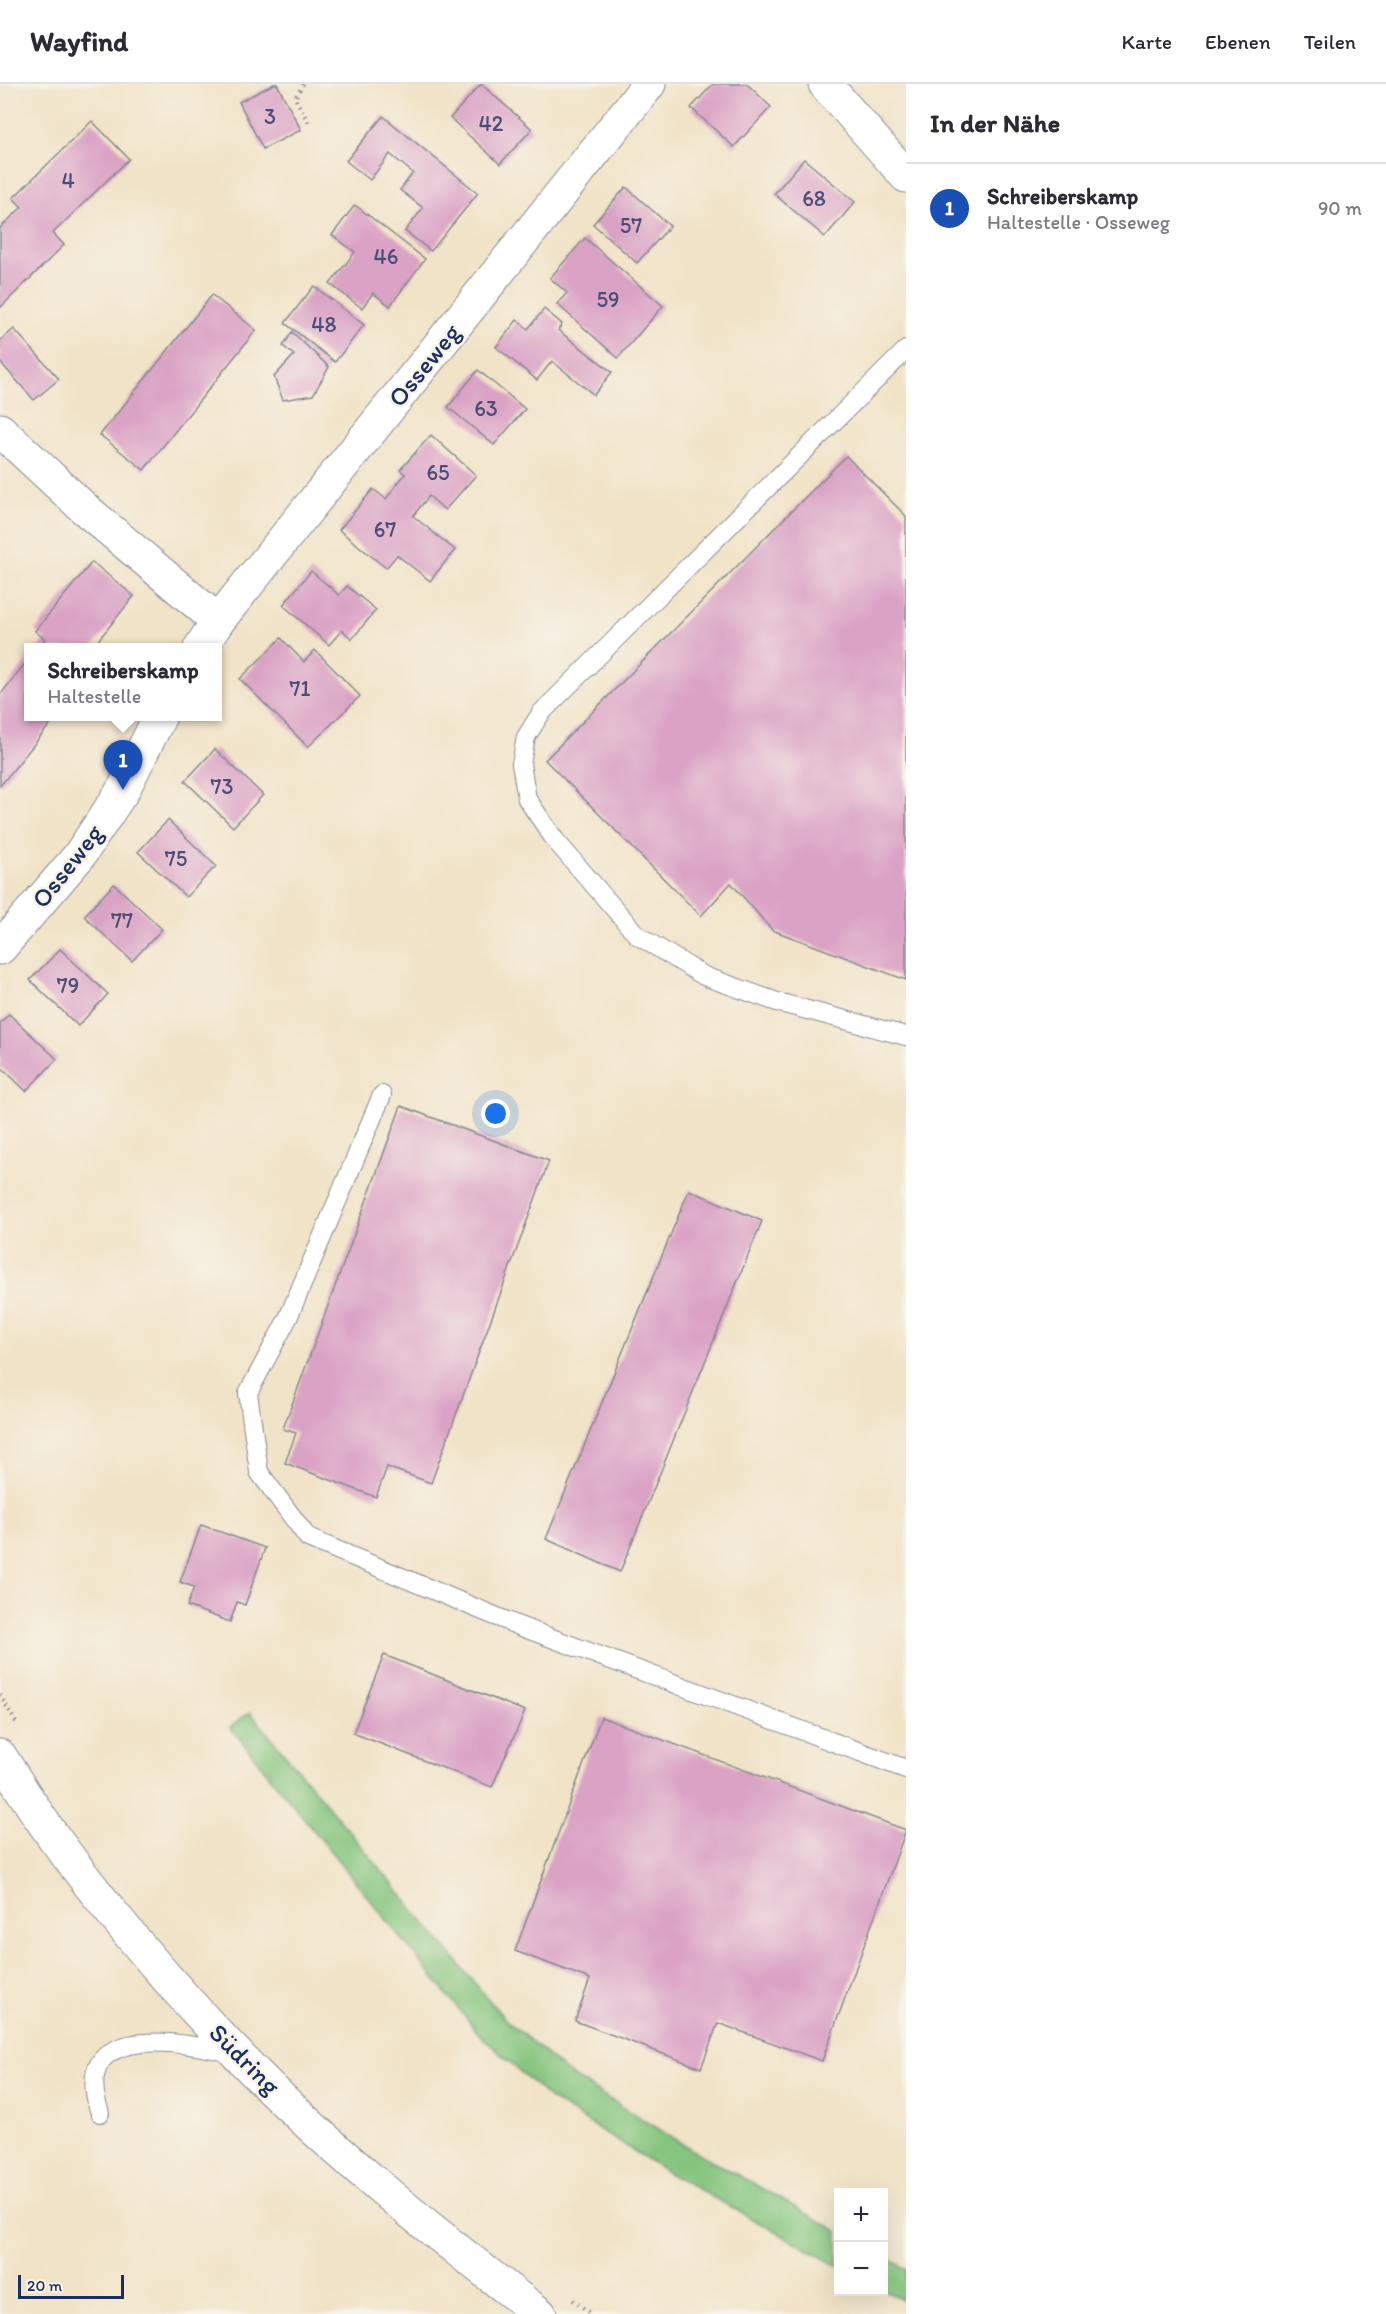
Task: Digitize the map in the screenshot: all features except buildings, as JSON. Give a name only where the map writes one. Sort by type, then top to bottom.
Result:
[{"type":"street","name":"Osseweg","points":[[203,643],[218,621],[649,84]]},
{"type":"street","points":[[825,84],[906,176]]},
{"type":"street","points":[[0,430],[85,509],[218,621]]},
{"type":"street","name":"Osseweg","points":[[0,948],[79,856],[123,790],[158,721]]},
{"type":"street","name":"Südring","points":[[0,1756],[55,1838],[132,1938],[237,2055],[342,2155],[451,2246],[540,2314]]},
{"type":"lane","points":[[906,350],[541,713],[526,737],[521,764],[527,799],[555,840],[637,935],[704,976],[777,1002],[906,1036]]},
{"type":"lane","points":[[382,1095],[288,1318],[248,1393],[259,1472],[308,1538],[519,1626],[906,1769]]},
{"type":"lane","points":[[100,2113],[94,2096],[94,2079],[98,2063],[111,2052],[132,2044],[151,2042],[198,2046],[237,2055]]},
{"type":"path","points":[[303,84],[295,98],[309,124]]},
{"type":"path","points":[[0,1695],[19,1728]]},
{"type":"path","points":[[565,2294],[591,2314]]},
{"type":"green space","points":[[250,1712],[503,2017],[570,2075],[684,2145],[834,2229],[834,2264],[667,2172],[549,2098],[479,2034],[230,1727]]},
{"type":"green space","points":[[888,2258],[906,2269],[906,2302],[888,2292]]},
{"type":"place","name":"Schreiberskamp","points":[[123,790]]}]
